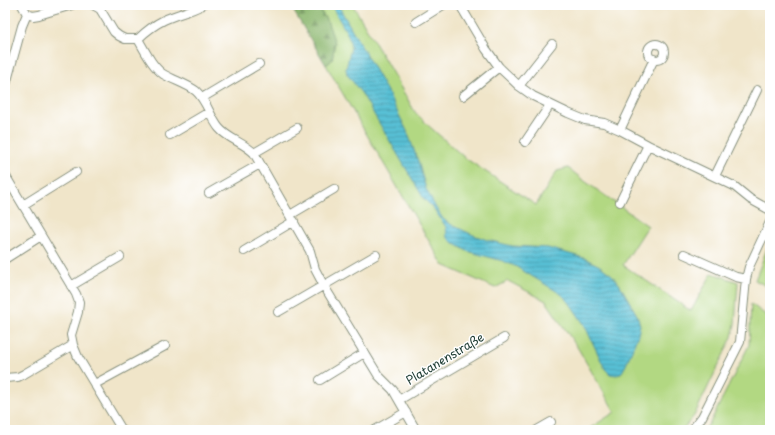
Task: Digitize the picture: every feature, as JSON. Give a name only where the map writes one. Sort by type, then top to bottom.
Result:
[{"type":"street","points":[[22,5],[27,14],[33,16],[72,5]]},
{"type":"street","points":[[93,5],[100,9],[114,32],[118,36],[125,39],[138,39],[147,30],[163,20],[202,5]]},
{"type":"street","points":[[416,22],[444,5]]},
{"type":"street","points":[[460,5],[498,67],[519,86],[533,96],[585,120],[604,123],[620,130],[734,186],[750,199],[770,210]]},
{"type":"street","points":[[5,88],[6,77],[27,14]]},
{"type":"street","name":"Platanenstraße","points":[[138,39],[156,68],[195,91],[202,98],[209,112],[226,135],[249,148],[254,153],[310,251],[315,269],[324,286],[378,376],[393,390],[416,430]]},
{"type":"street","points":[[519,86],[552,44]]},
{"type":"street","points":[[620,130],[654,59]]},
{"type":"street","points":[[202,98],[259,64]]},
{"type":"street","points":[[463,96],[498,67]]},
{"type":"street","points":[[715,176],[758,90]]},
{"type":"street","points":[[525,142],[550,105]]},
{"type":"street","points":[[170,135],[209,112]]},
{"type":"street","points":[[254,153],[297,128]]},
{"type":"street","points":[[620,202],[648,145]]},
{"type":"street","points":[[209,193],[260,164]]},
{"type":"street","points":[[23,205],[76,172]]},
{"type":"street","points":[[5,175],[79,302],[78,312],[71,335],[72,345],[122,430]]},
{"type":"street","points":[[244,251],[334,189]]},
{"type":"street","points":[[692,430],[702,417],[740,342],[746,279],[749,267],[770,222]]},
{"type":"street","points":[[5,259],[41,236]]},
{"type":"street","points":[[684,254],[736,277],[746,279]]},
{"type":"street","points":[[278,312],[376,255]]},
{"type":"street","points":[[71,286],[120,257]]},
{"type":"street","name":"Platanenstraße","points":[[399,400],[504,338]]},
{"type":"street","points":[[5,378],[24,374],[72,345]]},
{"type":"street","points":[[95,384],[165,346]]},
{"type":"street","points":[[320,380],[364,353]]},
{"type":"street","points":[[375,430],[406,412]]},
{"type":"street","points":[[537,430],[551,422]]},
{"type":"green space","points":[[290,5],[317,5],[328,23],[335,43],[332,60],[326,65]]},
{"type":"green space","points":[[317,5],[353,5],[415,112],[465,158],[536,205],[557,171],[568,168],[648,226],[623,265],[691,311],[712,273],[738,282],[735,324],[732,337],[694,416],[682,430],[587,430],[615,412],[579,350],[546,301],[508,281],[495,288],[443,265],[326,65],[332,60],[328,23]]},
{"type":"green space","points":[[770,241],[770,288],[755,280]]},
{"type":"green space","points":[[751,304],[770,318],[770,430],[704,430],[710,423],[749,345]]},
{"type":"water","points":[[331,5],[338,5],[389,95],[407,131],[426,189],[443,219],[450,224],[487,240],[512,246],[548,248],[584,258],[600,266],[612,275],[620,285],[637,315],[640,325],[638,335],[622,372],[617,375],[610,374],[605,369],[584,324],[569,302],[561,294],[515,266],[467,251],[452,242],[447,237],[446,227],[434,209],[424,199],[362,94],[347,74],[346,69],[351,48],[350,42],[348,35]]}]
